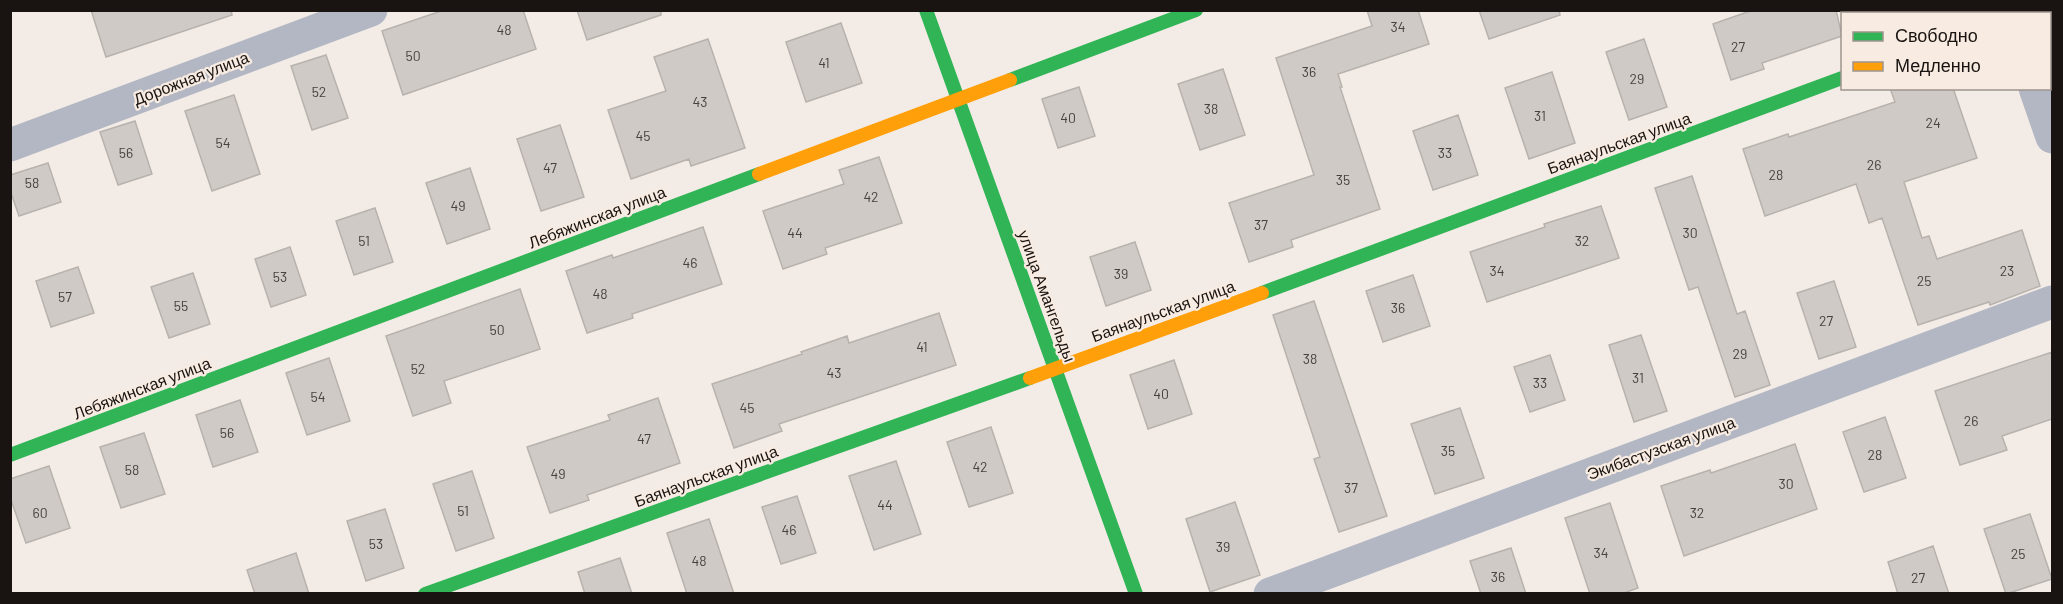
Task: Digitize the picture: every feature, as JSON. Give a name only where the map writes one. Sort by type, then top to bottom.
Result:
[{"type":"street","name":"Дорожная улица","points":[[10,146],[371,10]]},
{"type":"street","name":"улица Амангельды","points":[[926,10],[1136,594]]},
{"type":"street","name":"Лебяжинская улица","points":[[10,455],[1196,10]]},
{"type":"street","name":"Баянаульская улица","points":[[425,594],[1055,369],[1841,78]]},
{"type":"street","points":[[2036,90],[2052,137]]},
{"type":"street","name":"Экибастузская улица","points":[[1270,594],[2052,303]]},
{"type":"building","points":[[91,10],[231,10],[232,15],[106,57]]},
{"type":"building","points":[[444,10],[523,10],[536,49],[403,95],[382,31]]},
{"type":"building","points":[[577,10],[661,10],[661,15],[587,40]]},
{"type":"building","points":[[1367,10],[1418,10],[1429,44],[1338,74],[1342,87],[1340,87],[1380,209],[1291,240],[1293,247],[1249,262],[1229,203],[1314,175],[1276,58],[1372,26]]},
{"type":"building","points":[[1479,10],[1559,10],[1560,15],[1489,39]]},
{"type":"building","points":[[1753,10],[1836,10],[1841,36],[1762,63],[1764,69],[1731,80],[1713,24]]},
{"type":"building","points":[[841,23],[862,83],[806,102],[786,42]]},
{"type":"building","points":[[708,39],[745,148],[691,166],[689,159],[631,179],[608,110],[666,91],[654,57]]},
{"type":"building","points":[[1644,39],[1667,107],[1629,120],[1606,52]]},
{"type":"building","points":[[326,55],[348,118],[312,130],[291,66]]},
{"type":"building","points":[[1223,69],[1245,135],[1200,150],[1178,84]]},
{"type":"building","points":[[1552,72],[1575,143],[1529,159],[1505,88]]},
{"type":"building","points":[[1079,87],[1095,136],[1058,148],[1042,99]]},
{"type":"building","points":[[1891,90],[1954,90],[1977,158],[1904,182],[1922,238],[1929,236],[1937,259],[2022,230],[2040,286],[1990,305],[1989,302],[1918,325],[1882,218],[1869,223],[1856,184],[1765,216],[1743,149],[1788,134],[1789,137],[1895,102]]},
{"type":"building","points":[[234,95],[260,174],[212,191],[185,111]]},
{"type":"building","points":[[1458,115],[1478,175],[1433,190],[1413,131]]},
{"type":"building","points":[[135,121],[152,174],[118,185],[100,132]]},
{"type":"building","points":[[560,125],[584,197],[541,211],[517,139]]},
{"type":"building","points":[[879,157],[902,223],[825,248],[827,254],[783,269],[763,211],[844,184],[839,170]]},
{"type":"building","points":[[48,163],[61,202],[19,216],[10,190],[10,175]]},
{"type":"building","points":[[470,168],[490,229],[447,244],[426,183]]},
{"type":"building","points":[[1692,176],[1737,314],[1745,311],[1770,385],[1735,397],[1698,287],[1689,290],[1655,188]]},
{"type":"building","points":[[1601,206],[1619,258],[1487,302],[1470,252],[1545,227],[1544,224]]},
{"type":"building","points":[[375,208],[393,262],[354,275],[336,221]]},
{"type":"building","points":[[703,227],[722,284],[632,314],[633,318],[587,333],[566,271],[612,255],[613,258]]},
{"type":"building","points":[[1135,242],[1151,290],[1106,306],[1090,257]]},
{"type":"building","points":[[290,247],[306,295],[271,307],[255,259]]},
{"type":"building","points":[[78,267],[94,313],[51,327],[36,281]]},
{"type":"building","points":[[193,273],[210,324],[169,338],[151,287]]},
{"type":"building","points":[[1413,275],[1430,326],[1383,342],[1366,291]]},
{"type":"building","points":[[1834,281],[1856,347],[1819,359],[1797,293]]},
{"type":"building","points":[[520,289],[540,349],[444,381],[451,403],[413,416],[386,336]]},
{"type":"building","points":[[1314,301],[1387,516],[1339,532],[1314,459],[1320,457],[1273,315]]},
{"type":"building","points":[[939,313],[956,365],[779,424],[782,431],[734,448],[712,384],[802,354],[801,352],[847,336],[849,343]]},
{"type":"building","points":[[1641,335],[1667,411],[1634,422],[1609,345]]},
{"type":"building","points":[[2052,352],[2052,419],[2002,436],[2007,450],[1960,465],[1935,391]]},
{"type":"building","points":[[1550,355],[1565,400],[1530,412],[1514,367]]},
{"type":"building","points":[[329,358],[350,421],[307,435],[286,373]]},
{"type":"building","points":[[1174,360],[1192,414],[1148,429],[1130,375]]},
{"type":"building","points":[[658,398],[680,463],[587,495],[589,500],[550,513],[527,447],[610,420],[608,415]]},
{"type":"building","points":[[240,400],[258,452],[213,467],[196,415]]},
{"type":"building","points":[[1460,408],[1484,478],[1435,494],[1411,424]]},
{"type":"building","points":[[1885,417],[1906,478],[1864,492],[1843,432]]},
{"type":"building","points":[[991,427],[1013,493],[969,507],[947,442]]},
{"type":"building","points":[[144,433],[165,494],[121,508],[100,447]]},
{"type":"building","points":[[1795,444],[1817,509],[1684,556],[1661,486],[1710,470],[1711,473]]},
{"type":"building","points":[[896,461],[921,534],[874,550],[849,476]]},
{"type":"building","points":[[49,466],[70,528],[26,543],[10,497],[10,479]]},
{"type":"building","points":[[472,471],[494,538],[456,551],[433,484]]},
{"type":"building","points":[[797,496],[816,553],[781,564],[762,507]]},
{"type":"building","points":[[1235,502],[1260,575],[1210,592],[1186,519]]},
{"type":"building","points":[[1610,503],[1638,588],[1621,594],[1590,594],[1565,518]]},
{"type":"building","points":[[385,509],[404,568],[366,581],[347,521]]},
{"type":"building","points":[[2030,514],[2052,579],[2006,594],[1984,529]]},
{"type":"building","points":[[709,519],[734,594],[687,594],[667,533]]},
{"type":"building","points":[[1933,546],[1949,594],[1898,594],[1888,562]]},
{"type":"building","points":[[1511,548],[1526,594],[1481,594],[1470,561]]},
{"type":"building","points":[[296,553],[309,594],[255,594],[247,570]]},
{"type":"building","points":[[620,558],[632,594],[585,594],[578,572]]},
{"type":"traffic: fast","points":[[926,10],[1136,594]]},
{"type":"traffic: fast","points":[[1010,80],[1196,10]]},
{"type":"traffic: fast","points":[[1262,293],[1841,78]]},
{"type":"traffic: fast","points":[[10,455],[759,174]]},
{"type":"traffic: fast","points":[[425,594],[1030,378]]},
{"type":"traffic: slow","points":[[759,174],[1010,80]]},
{"type":"traffic: slow","points":[[1030,378],[1262,293]]}]
